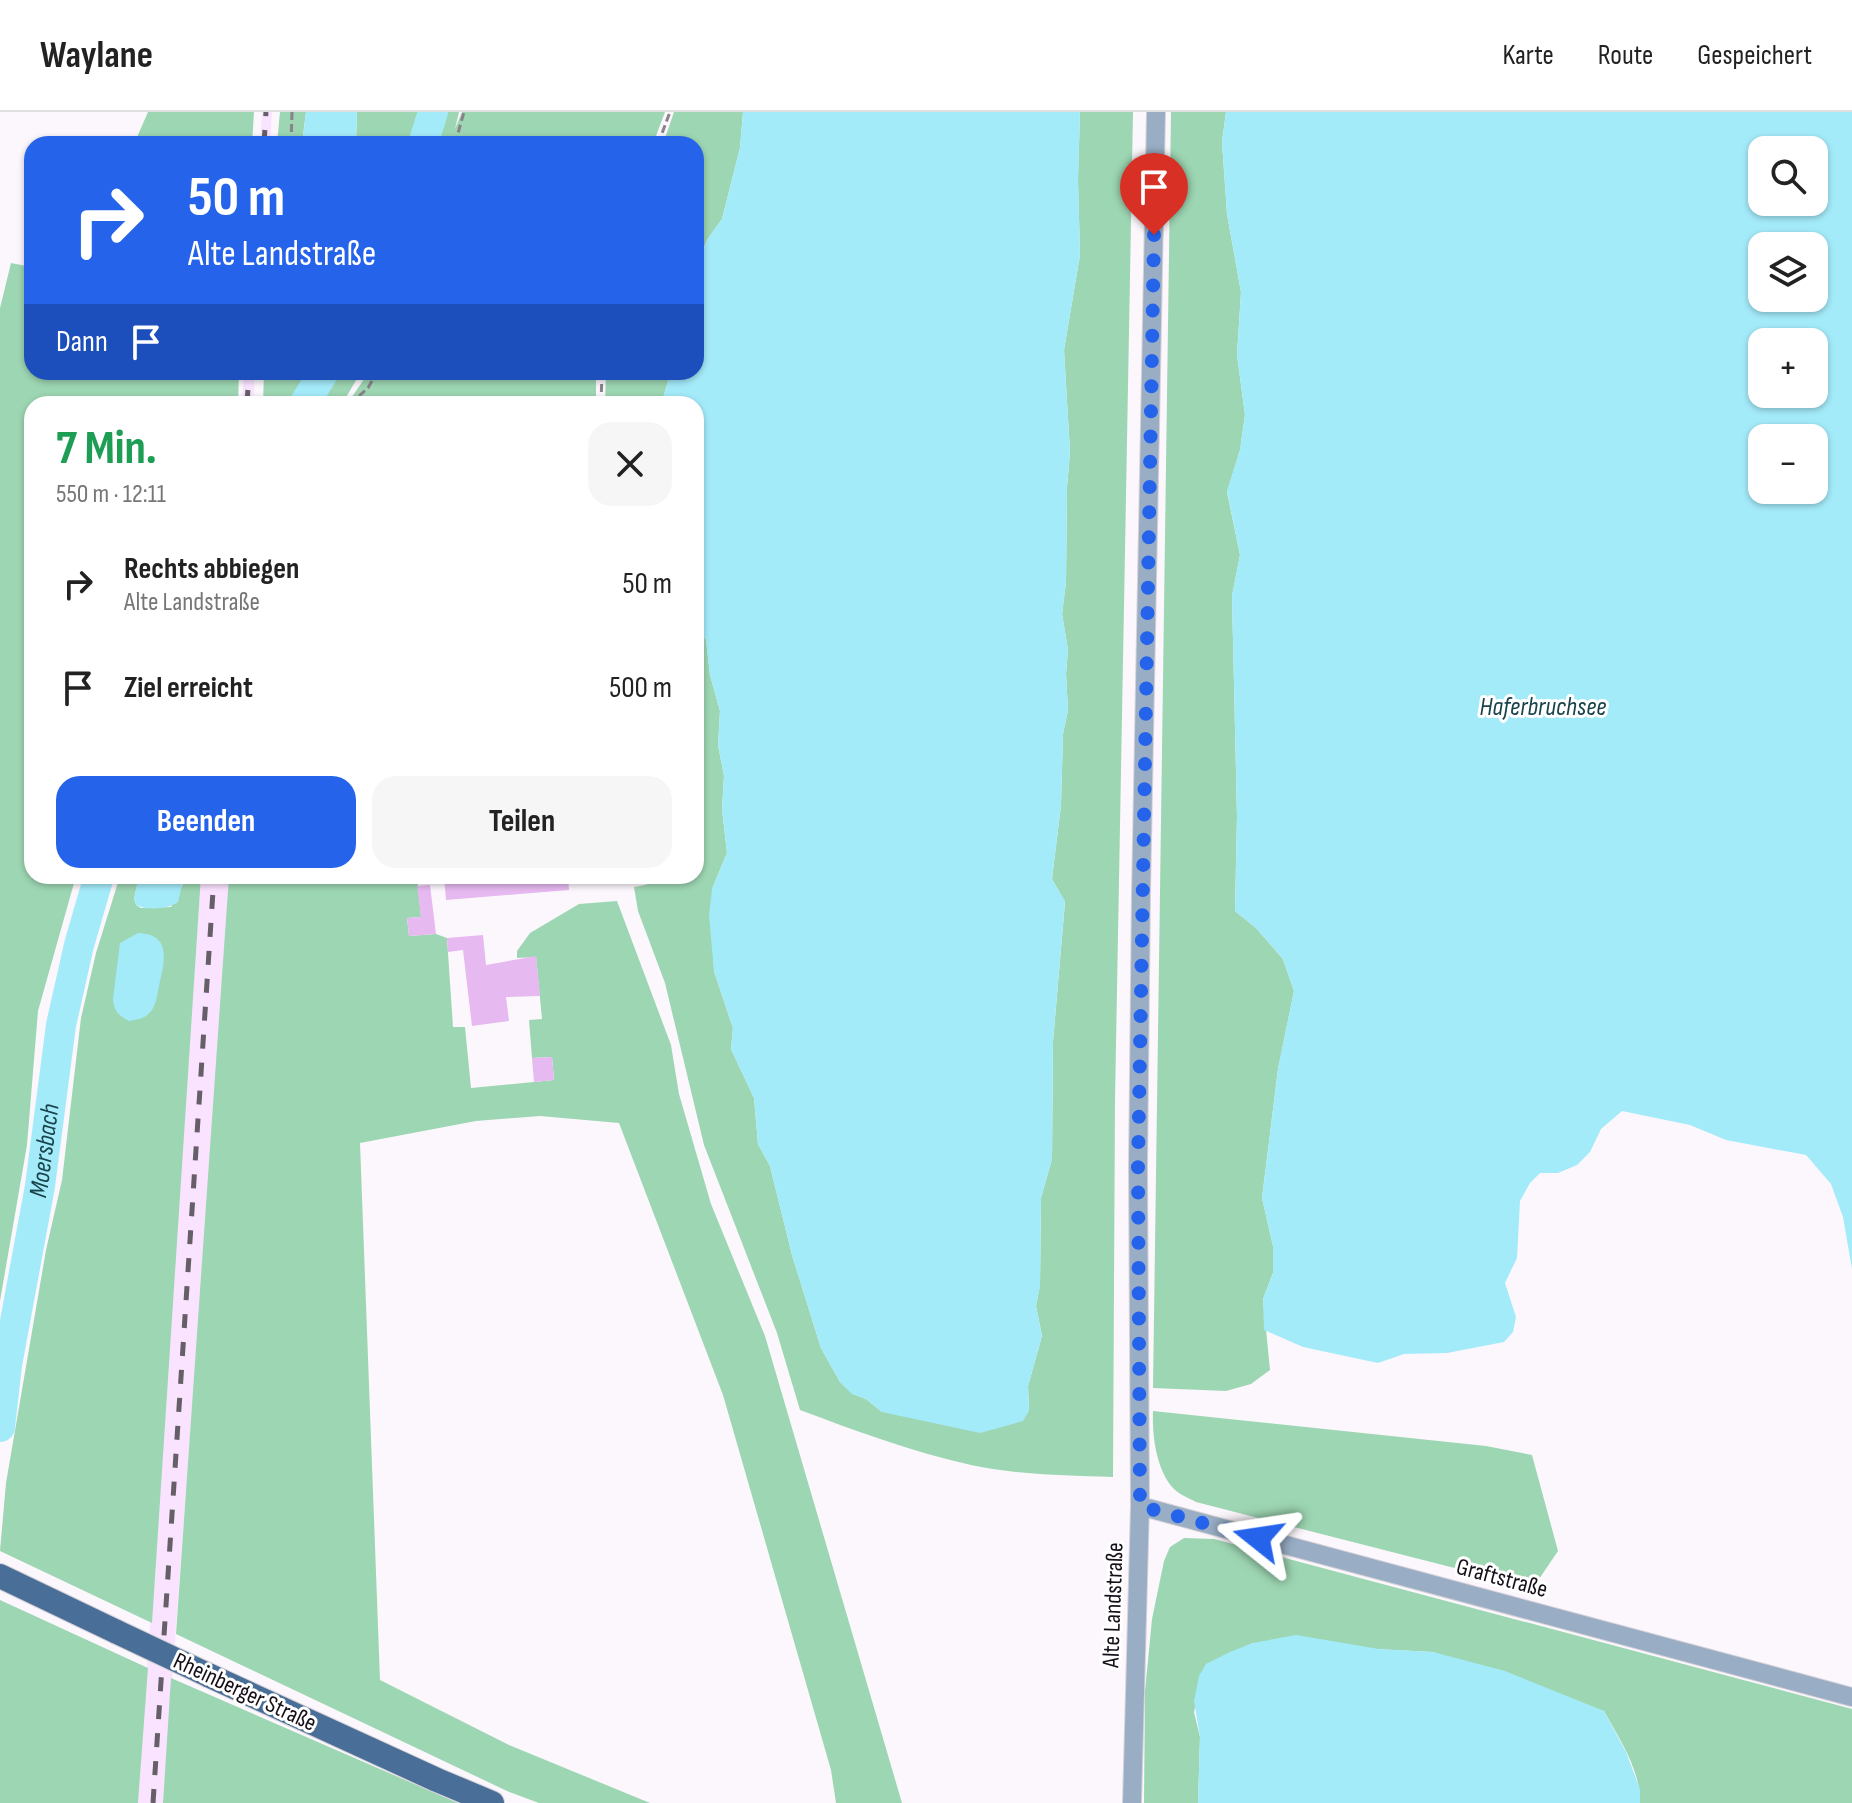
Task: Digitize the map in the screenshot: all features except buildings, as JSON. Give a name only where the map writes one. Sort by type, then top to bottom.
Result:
[{"type":"main road","name":"Rheinberger Straße","points":[[0,1576],[422,1774],[492,1803]]},
{"type":"street","name":"Alte Landstraße","points":[[1132,1803],[1140,1506],[1138,1167],[1156,112]]},
{"type":"street","name":"Graftstraße","points":[[1140,1506],[1852,1697]]},
{"type":"path","points":[[291,136],[292,112]]},
{"type":"path","points":[[457,136],[464,112]]},
{"type":"path","points":[[661,136],[670,112]]},
{"type":"path","points":[[359,396],[372,380]]},
{"type":"shaded area","points":[[262,112],[272,112],[270,136],[260,136]]},
{"type":"shaded area","points":[[244,380],[254,380],[254,396],[242,396]]},
{"type":"shaded area","points":[[200,884],[229,884],[163,1803],[138,1803]]},
{"type":"green space","points":[[148,112],[254,112],[252,136],[138,136]]},
{"type":"green space","points":[[280,112],[306,112],[303,136],[278,136]]},
{"type":"green space","points":[[357,112],[459,112],[455,129],[462,112],[665,112],[656,136],[356,136]]},
{"type":"green space","points":[[674,112],[743,112],[740,148],[722,219],[704,247],[704,136],[666,136]]},
{"type":"green space","points":[[1080,112],[1133,112],[1115,1100],[1113,1477],[1024,1473],[971,1465],[906,1447],[800,1410],[777,1333],[704,1145],[665,983],[638,911],[634,887],[647,884],[704,884],[704,637],[720,711],[718,745],[724,776],[722,809],[727,853],[712,889],[714,971],[733,1028],[731,1049],[754,1098],[758,1144],[770,1166],[792,1255],[821,1348],[840,1382],[882,1412],[1029,1411],[1028,1386],[1042,1336],[1036,1306],[1040,1285],[1041,1198],[1052,1159],[1053,1042],[1065,902],[1052,879],[1061,805],[1063,734],[1068,710],[1068,650],[1062,614],[1066,582],[1070,452],[1064,350],[1080,255]]},
{"type":"green space","points":[[1171,112],[1226,112],[1222,142],[1227,214],[1241,292],[1237,355],[1245,415],[1240,450],[1227,492],[1240,555],[1232,596],[1237,816],[1235,911],[1256,928],[1283,959],[1294,991],[1278,1069],[1262,1198],[1273,1246],[1273,1273],[1263,1299],[1270,1370],[1251,1384],[1226,1391],[1153,1388]]},
{"type":"green space","points":[[11,263],[24,265],[24,380],[239,380],[238,396],[24,396],[24,884],[74,884],[38,1011],[27,1145],[0,1301],[0,308]]},
{"type":"green space","points":[[264,380],[356,380],[347,396],[263,396]]},
{"type":"green space","points":[[364,380],[596,380],[596,396],[352,396]]},
{"type":"green space","points":[[606,380],[668,380],[664,396],[605,396]]},
{"type":"green space","points":[[118,884],[137,884],[134,899],[141,908],[171,907],[183,884],[200,884],[152,1623],[0,1551],[6,1483],[46,1250],[62,1180],[81,1018],[96,953]]},
{"type":"green space","points":[[228,884],[418,884],[421,917],[407,918],[409,936],[436,934],[447,938],[453,1027],[465,1027],[471,1088],[554,1080],[552,1057],[532,1058],[529,1020],[542,1019],[536,957],[517,958],[517,951],[530,933],[579,904],[617,901],[671,1045],[679,1094],[711,1204],[765,1336],[902,1803],[836,1803],[831,1770],[723,1395],[619,1123],[540,1116],[476,1121],[360,1143],[380,1680],[509,1745],[650,1803],[539,1803],[507,1791],[176,1634]]},
{"type":"green space","points":[[1153,1411],[1486,1446],[1532,1455],[1558,1551],[1533,1588],[1196,1502],[1174,1489],[1163,1472],[1154,1441]]},
{"type":"green space","points":[[1184,1538],[1214,1539],[1852,1709],[1852,1803],[1640,1803],[1633,1767],[1604,1711],[1433,1652],[1253,1643],[1206,1665],[1194,1712],[1200,1737],[1198,1803],[1144,1803],[1145,1691],[1152,1619],[1164,1561],[1170,1547]]},
{"type":"green space","points":[[0,1600],[148,1668],[138,1803],[0,1803]]},
{"type":"green space","points":[[171,1678],[458,1803],[163,1803]]},
{"type":"water","points":[[306,112],[357,112],[356,136],[303,136]]},
{"type":"water","points":[[743,112],[1080,112],[1080,255],[1064,350],[1070,452],[1066,582],[1062,614],[1068,650],[1068,710],[1063,734],[1061,805],[1052,879],[1065,901],[1053,1042],[1052,1159],[1041,1198],[1040,1286],[1036,1306],[1042,1336],[1028,1386],[1029,1411],[1023,1421],[980,1433],[882,1412],[866,1399],[852,1394],[840,1382],[821,1348],[792,1255],[770,1166],[758,1144],[754,1098],[731,1049],[733,1028],[714,971],[709,915],[712,889],[727,853],[722,809],[724,776],[718,745],[720,711],[704,637],[704,396],[664,396],[668,380],[704,380],[704,248],[722,219],[740,148]]},
{"type":"water","name":"Haferbruchsee","points":[[1226,112],[1852,112],[1852,1269],[1843,1217],[1831,1184],[1806,1155],[1726,1140],[1690,1125],[1622,1111],[1601,1129],[1590,1152],[1577,1165],[1558,1173],[1540,1173],[1520,1201],[1517,1258],[1505,1283],[1516,1317],[1513,1332],[1504,1342],[1447,1353],[1404,1354],[1378,1363],[1303,1347],[1264,1330],[1263,1299],[1273,1273],[1273,1246],[1262,1198],[1278,1069],[1294,991],[1283,959],[1256,928],[1235,911],[1237,816],[1232,596],[1240,555],[1227,491],[1240,450],[1245,415],[1237,355],[1241,292],[1227,214],[1222,142]]},
{"type":"water","points":[[137,884],[182,884],[178,902],[169,906],[146,908],[136,905]]},
{"type":"water","points":[[138,933],[157,938],[164,951],[164,959],[152,1009],[143,1017],[129,1021],[117,1012],[113,999],[120,943]]},
{"type":"water","points":[[1296,1635],[1379,1649],[1433,1652],[1505,1671],[1604,1711],[1626,1752],[1640,1789],[1640,1803],[1198,1803],[1200,1737],[1194,1701],[1199,1676],[1206,1664],[1253,1643]]},
{"type":"waterway","name":"Moersbach","points":[[426,136],[433,112]]},
{"type":"waterway","name":"Moersbach","points":[[309,396],[319,380]]},
{"type":"waterway","name":"Moersbach","points":[[0,1427],[7,1365],[40,1186],[61,1025],[97,884]]},
{"type":"railway","points":[[264,136],[266,112]]},
{"type":"railway","points":[[248,380],[248,396]]},
{"type":"railway","points":[[153,1803],[213,884]]},
{"type":"route","points":[[1154,235],[1141,894],[1138,1167],[1140,1506],[1258,1538]]}]
